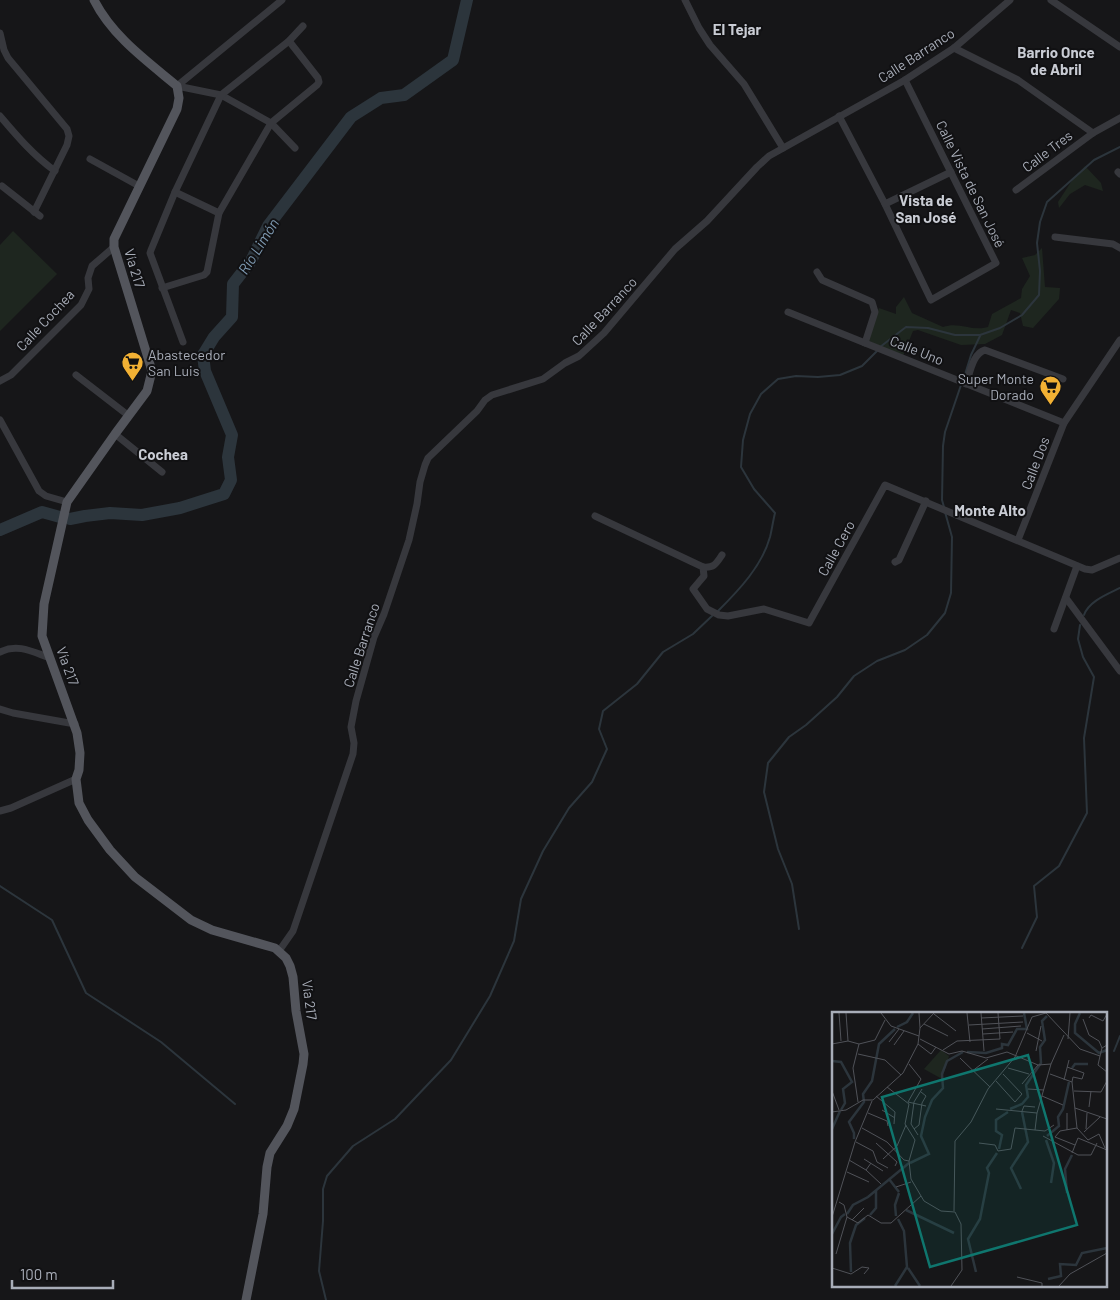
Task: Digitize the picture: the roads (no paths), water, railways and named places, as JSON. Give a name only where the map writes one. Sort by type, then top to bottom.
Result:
[{"type":"main road","points":[[94,0],[118,34],[177,86]]},
{"type":"main road","name":"Vía 217","points":[[177,86],[177,110],[114,239],[114,247],[152,371],[147,391],[67,502],[44,604],[42,636],[75,724],[80,753],[79,770],[76,779],[79,803],[88,820],[110,850],[135,877],[191,920],[212,930],[280,951],[290,966],[304,1054],[303,1064],[294,1109],[270,1153],[263,1214],[246,1300]]},
{"type":"street","points":[[177,86],[282,0]]},
{"type":"street","points":[[686,0],[699,28],[710,45],[744,84],[783,148]]},
{"type":"street","name":"Calle Barranco","points":[[280,951],[293,931],[353,754],[354,744],[351,727],[368,657],[409,540],[418,504],[420,482],[428,458],[492,395],[543,380],[565,363],[579,356],[604,333],[675,249],[707,221],[757,167],[770,156],[904,80],[954,48],[1010,0]]},
{"type":"street","points":[[1051,0],[1120,46]]},
{"type":"street","points":[[183,342],[150,253],[175,192],[221,95],[289,41],[303,26]]},
{"type":"street","points":[[0,33],[8,58],[67,129],[69,136],[67,145],[37,214],[2,186]]},
{"type":"street","points":[[162,288],[207,272],[219,213],[271,123],[319,82],[318,78],[289,41]]},
{"type":"street","points":[[954,48],[1018,80],[1093,133]]},
{"type":"street","name":"Calle Vista de San José","points":[[839,116],[931,300],[996,264],[904,80]]},
{"type":"street","points":[[177,86],[221,95],[271,123],[295,148]]},
{"type":"street","points":[[0,116],[41,161],[55,171]]},
{"type":"street","name":"Calle Tres","points":[[1016,190],[1093,133],[1120,118]]},
{"type":"street","points":[[90,159],[139,186]]},
{"type":"street","points":[[884,204],[951,172]]},
{"type":"street","points":[[175,192],[219,213]]},
{"type":"street","points":[[1055,237],[1113,244],[1120,248]]},
{"type":"street","name":"Calle Cochea","points":[[0,381],[11,374],[81,305],[89,289],[88,278],[92,266],[114,247]]},
{"type":"street","points":[[817,272],[822,280],[872,302],[875,312],[865,343]]},
{"type":"street","name":"Calle Uno","points":[[788,312],[1064,424]]},
{"type":"street","name":"Calle Dos","points":[[1018,540],[1064,424],[1120,340]]},
{"type":"street","points":[[966,384],[976,355],[980,351],[985,350],[1063,379]]},
{"type":"street","points":[[76,376],[129,416]]},
{"type":"street","points":[[0,420],[39,491],[46,496],[67,502]]},
{"type":"street","points":[[115,434],[162,472]]},
{"type":"street","name":"Calle Cero","points":[[703,567],[704,576],[693,589],[707,609],[714,614],[728,616],[764,610],[809,623],[885,484],[926,501]]},
{"type":"street","points":[[895,562],[899,560],[926,501],[1085,569],[1092,570],[1120,558]]},
{"type":"street","points":[[595,516],[703,567],[711,568],[715,566],[722,555]]},
{"type":"street","points":[[1054,629],[1077,566]]},
{"type":"street","points":[[1066,598],[1120,671]]},
{"type":"street","points":[[0,652],[8,648],[20,648],[50,658]]},
{"type":"street","points":[[0,709],[75,724]]},
{"type":"street","points":[[0,811],[11,808],[76,779]]},
{"type":"waterway","name":"Río Limón","points":[[70,519],[110,513],[142,515],[180,508],[224,494],[231,480],[228,457],[232,435],[205,371],[203,355],[214,337],[232,317],[233,284],[251,261],[268,226],[351,117],[381,98],[404,95],[453,60],[467,0]]},
{"type":"waterway","points":[[880,347],[906,327],[928,328],[955,335],[980,335],[1000,328],[1022,315],[1039,295],[1040,271],[1037,243],[1040,222],[1047,202],[1094,160],[1120,147]]},
{"type":"waterway","points":[[963,381],[971,355],[980,336]]},
{"type":"waterway","points":[[718,611],[756,568],[770,537],[775,513],[754,489],[741,467],[743,440],[750,414],[761,394],[778,379],[796,376],[840,375],[862,366],[877,351]]},
{"type":"waterway","points":[[944,507],[942,500],[943,446],[945,432],[961,385]]},
{"type":"waterway","name":"Río Limón","points":[[0,530],[42,512],[60,517]]},
{"type":"waterway","points":[[799,929],[792,884],[778,849],[764,792],[768,763],[789,737],[806,725],[837,697],[854,676],[877,661],[905,650],[927,635],[945,613],[951,593],[952,537],[945,512]]},
{"type":"waterway","points":[[1084,615],[1094,602],[1120,588]]},
{"type":"waterway","points":[[326,1300],[319,1271],[323,1221],[323,1189],[327,1176],[353,1146],[395,1119],[451,1060],[490,996],[514,941],[521,899],[543,851],[569,808],[592,782],[607,749],[599,729],[603,711],[637,684],[663,652],[693,634],[714,614]]},
{"type":"waterway","points":[[1022,948],[1037,917],[1034,886],[1059,866],[1087,813],[1084,738],[1094,677],[1083,657],[1078,639],[1080,625]]},
{"type":"waterway","points":[[0,886],[52,920],[86,993],[161,1042],[235,1104]]},
{"type":"waterway","points":[[1114,1051],[1120,1036]]},
{"type":"place","name":"Abastecedor San Luis","points":[[132,381]]},
{"type":"place","name":"Super Monte Dorado","points":[[1050,405]]},
{"type":"district","name":"El Tejar","points":[[737,29]]},
{"type":"district","name":"Barrio Once de Abril","points":[[1056,60]]},
{"type":"district","name":"Vista de San José","points":[[926,208]]},
{"type":"district","name":"Cochea","points":[[163,454]]},
{"type":"district","name":"Monte Alto","points":[[990,510]]}]
